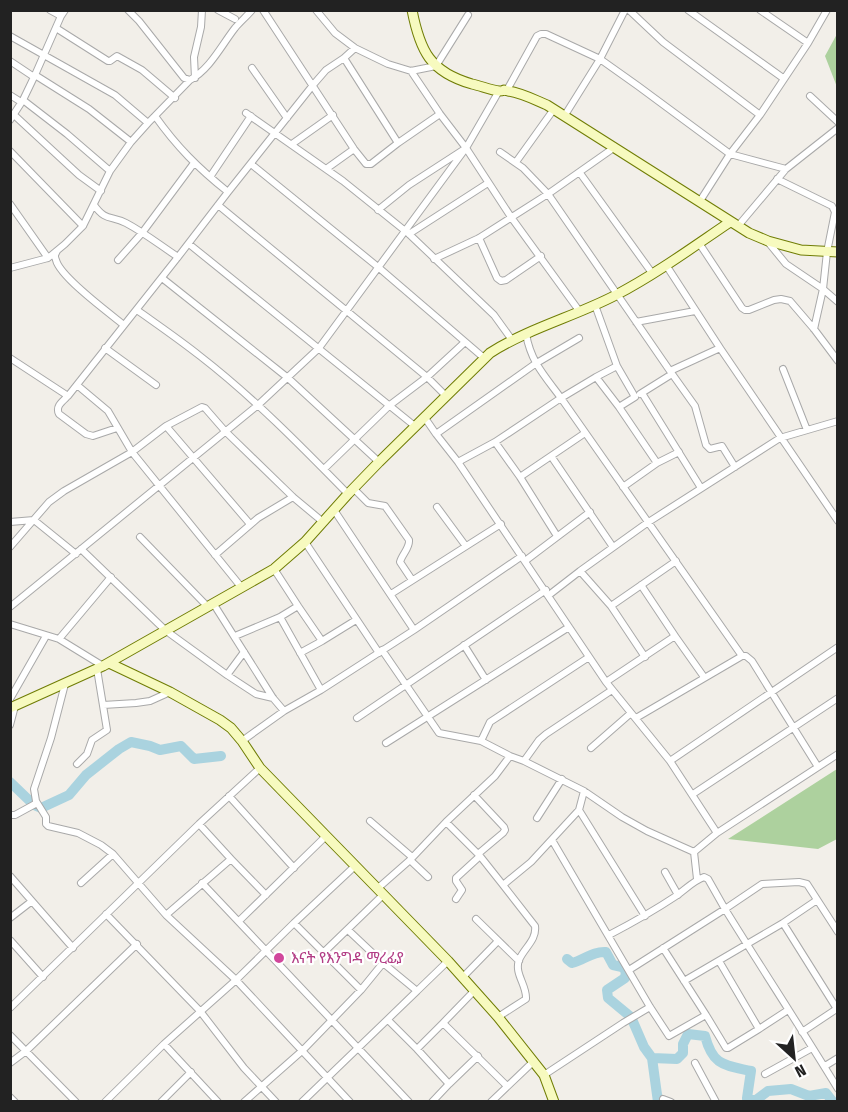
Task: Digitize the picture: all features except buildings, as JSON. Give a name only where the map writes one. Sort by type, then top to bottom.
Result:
[{"type":"street","points":[[51,10],[63,13],[35,76],[12,117],[101,191]]},
{"type":"street","points":[[128,10],[184,78],[192,79]]},
{"type":"street","points":[[192,79],[202,10]]},
{"type":"street","points":[[218,10],[235,19]]},
{"type":"street","points":[[236,10],[236,28]]},
{"type":"street","points":[[10,268],[48,258],[82,226],[111,171],[131,142],[211,62],[252,10]]},
{"type":"street","points":[[263,10],[366,164],[371,164],[440,114]]},
{"type":"street","points":[[316,10],[335,33],[355,48],[388,64],[411,71],[436,66],[468,15]]},
{"type":"street","points":[[412,10],[419,40],[428,55],[436,66],[458,80],[531,98],[554,109],[734,224],[768,241],[801,250],[837,252]]},
{"type":"street","points":[[565,116],[627,10],[663,42],[760,115]]},
{"type":"street","points":[[688,10],[783,78]]},
{"type":"street","points":[[760,10],[808,43]]},
{"type":"street","points":[[700,201],[808,43],[827,10]]},
{"type":"street","points":[[56,28],[108,61],[117,56],[142,70],[174,98]]},
{"type":"street","points":[[10,607],[258,405],[319,348],[378,267],[407,232],[466,148],[537,36],[546,34],[600,59],[730,154],[786,169]]},
{"type":"street","points":[[10,36],[116,95],[148,123]]},
{"type":"street","points":[[117,428],[93,436],[86,434],[59,414],[58,407],[313,85],[326,70],[355,48]]},
{"type":"street","points":[[344,58],[398,143]]},
{"type":"street","points":[[10,61],[90,109],[131,142]]},
{"type":"street","points":[[252,68],[287,118]]},
{"type":"street","points":[[411,71],[580,312]]},
{"type":"street","points":[[10,95],[22,101],[67,134],[111,171]]},
{"type":"street","points":[[810,96],[837,122]]},
{"type":"street","points":[[516,162],[554,109]]},
{"type":"street","points":[[210,177],[249,114],[326,169],[407,232],[494,315],[513,340]]},
{"type":"street","points":[[155,116],[171,139],[194,164],[228,192]]},
{"type":"street","points":[[292,144],[333,116]]},
{"type":"street","points":[[12,705],[103,666],[274,569],[305,542],[379,462],[490,353],[513,340],[617,294],[734,224],[786,169],[837,128]]},
{"type":"street","points":[[434,259],[479,238],[548,194],[615,147]]},
{"type":"street","points":[[378,210],[409,185],[466,148]]},
{"type":"street","points":[[326,169],[354,149]]},
{"type":"street","points":[[10,151],[82,226]]},
{"type":"street","points":[[500,152],[516,162],[548,194],[694,406],[706,445],[710,449],[722,446],[735,467]]},
{"type":"street","points":[[118,260],[194,164]]},
{"type":"street","points":[[251,164],[378,267],[484,358]]},
{"type":"street","points":[[580,172],[652,273]]},
{"type":"street","points":[[777,179],[832,206],[835,212],[823,289],[814,328]]},
{"type":"street","points":[[407,232],[488,183]]},
{"type":"street","points":[[10,204],[48,258]]},
{"type":"street","points":[[218,205],[427,377],[446,396]]},
{"type":"street","points":[[93,206],[100,214],[109,219],[123,221],[178,257]]},
{"type":"street","points":[[479,238],[497,278],[501,281],[507,280],[541,256]]},
{"type":"street","points":[[768,241],[786,264],[823,289],[837,302]]},
{"type":"street","points":[[699,243],[742,308],[749,310],[774,300],[787,299],[814,328],[837,361]]},
{"type":"street","points":[[189,244],[416,427]]},
{"type":"street","points":[[60,248],[55,259],[69,279],[124,325]]},
{"type":"street","points":[[666,265],[837,522]]},
{"type":"street","points":[[162,278],[288,378],[379,462]]},
{"type":"street","points":[[595,305],[617,366],[635,397]]},
{"type":"street","points":[[137,310],[201,356],[351,491],[368,503],[385,506],[409,540],[410,544],[400,562],[412,580]]},
{"type":"street","points":[[636,322],[695,311]]},
{"type":"street","points":[[526,334],[535,364],[741,656]]},
{"type":"street","points":[[436,434],[535,364],[579,338]]},
{"type":"street","points":[[324,469],[390,405],[427,377],[465,342]]},
{"type":"street","points":[[105,348],[156,385]]},
{"type":"street","points":[[619,407],[671,373],[720,348]]},
{"type":"street","points":[[10,358],[68,396]]},
{"type":"street","points":[[458,462],[495,442],[561,398],[617,366]]},
{"type":"street","points":[[783,369],[807,430]]},
{"type":"street","points":[[596,377],[657,463]]},
{"type":"street","points":[[77,385],[108,411],[132,452],[242,588]]},
{"type":"street","points":[[642,393],[701,488]]},
{"type":"street","points":[[10,548],[49,502],[132,452],[166,426],[202,407],[294,497],[323,522]]},
{"type":"street","points":[[425,418],[501,524],[606,682],[670,761],[717,833]]},
{"type":"street","points":[[357,718],[464,645],[580,571],[647,523],[780,438],[837,421]]},
{"type":"street","points":[[166,426],[250,524]]},
{"type":"street","points":[[519,477],[585,433]]},
{"type":"street","points":[[495,442],[557,536]]},
{"type":"street","points":[[623,487],[657,463],[679,452]]},
{"type":"street","points":[[551,456],[614,547]]},
{"type":"street","points":[[215,555],[258,518],[294,497]]},
{"type":"street","points":[[437,507],[465,545]]},
{"type":"street","points":[[334,510],[414,630]]},
{"type":"street","points":[[242,741],[284,711],[321,690],[524,558],[590,512]]},
{"type":"street","points":[[10,522],[34,520],[79,551],[111,577],[165,630],[256,694],[273,698]]},
{"type":"street","points":[[391,594],[501,524]]},
{"type":"street","points":[[140,537],[210,604],[235,636],[273,698],[284,711]]},
{"type":"street","points":[[305,542],[356,620],[439,733],[482,741],[562,779],[647,831],[694,852]]},
{"type":"street","points":[[611,606],[676,561]]},
{"type":"street","points":[[274,569],[322,640]]},
{"type":"street","points":[[580,571],[611,606],[645,657]]},
{"type":"street","points":[[58,639],[111,577]]},
{"type":"street","points":[[641,585],[704,677]]},
{"type":"street","points":[[235,636],[298,606]]},
{"type":"street","points":[[279,617],[321,690]]},
{"type":"street","points":[[300,653],[356,620]]},
{"type":"street","points":[[10,624],[58,639],[103,666],[171,692],[231,728],[260,768],[447,961],[498,1017],[544,1075],[550,1099]]},
{"type":"street","points":[[386,743],[569,627]]},
{"type":"street","points":[[10,725],[12,705],[46,636]]},
{"type":"street","points":[[606,682],[675,636]]},
{"type":"street","points":[[464,645],[486,680]]},
{"type":"street","points":[[670,761],[837,647]]},
{"type":"street","points":[[227,675],[244,652]]},
{"type":"street","points":[[591,748],[634,716],[741,656],[746,656],[772,692],[819,767]]},
{"type":"street","points":[[482,741],[490,722],[589,657]]},
{"type":"street","points":[[77,764],[87,754],[92,740],[107,730],[103,705],[103,666]]},
{"type":"street","points":[[65,684],[51,738],[34,789],[35,797],[46,817],[46,824],[78,833],[101,845],[112,854],[166,915],[236,980],[350,1101]]},
{"type":"street","points":[[524,761],[546,734],[612,690]]},
{"type":"street","points":[[103,705],[150,701],[171,692]]},
{"type":"street","points":[[693,794],[837,698]]},
{"type":"street","points":[[694,852],[717,833],[837,754]]},
{"type":"street","points":[[323,952],[348,930],[380,892],[446,822],[495,776],[510,756]]},
{"type":"street","points":[[10,1008],[199,824],[260,768]]},
{"type":"street","points":[[537,818],[562,779]]},
{"type":"street","points":[[504,885],[531,862],[579,810],[584,791]]},
{"type":"street","points":[[456,899],[462,890],[456,878],[505,830],[474,795]]},
{"type":"street","points":[[229,796],[294,868]]},
{"type":"street","points":[[10,815],[15,815],[38,803]]},
{"type":"street","points":[[579,810],[645,915]]},
{"type":"street","points":[[370,821],[411,858],[428,877]]},
{"type":"street","points":[[446,822],[479,855],[535,926],[536,933],[519,961],[518,972],[526,999],[498,1017]]},
{"type":"street","points":[[199,824],[266,895]]},
{"type":"street","points":[[238,921],[326,836]]},
{"type":"street","points":[[552,840],[650,1007],[669,1035],[706,1015]]},
{"type":"street","points":[[694,852],[697,879]]},
{"type":"street","points":[[81,883],[112,854]]},
{"type":"street","points":[[166,915],[231,859]]},
{"type":"street","points":[[105,1101],[355,866]]},
{"type":"street","points":[[665,872],[678,895]]},
{"type":"street","points":[[10,876],[73,948]]},
{"type":"street","points":[[609,935],[678,895],[697,879],[704,877],[708,879],[825,1066],[837,1089]]},
{"type":"street","points":[[202,883],[406,1100]]},
{"type":"street","points":[[629,970],[756,887],[769,883],[807,884],[837,932]]},
{"type":"street","points":[[684,981],[719,962],[817,900]]},
{"type":"street","points":[[10,918],[32,901]]},
{"type":"street","points":[[106,914],[200,1011],[244,1068],[276,1101]]},
{"type":"street","points":[[476,919],[519,961]]},
{"type":"street","points":[[294,923],[361,990]]},
{"type":"street","points":[[783,923],[837,1009],[802,1032]]},
{"type":"street","points":[[348,930],[417,991]]},
{"type":"street","points":[[10,940],[43,977]]},
{"type":"street","points":[[462,978],[498,941]]},
{"type":"street","points":[[10,1063],[26,1051],[137,944]]},
{"type":"street","points":[[663,948],[726,1048],[788,1010]]},
{"type":"street","points":[[302,1101],[447,961]]},
{"type":"street","points":[[719,962],[759,1029]]},
{"type":"street","points":[[244,1101],[303,1050],[361,990],[383,963]]},
{"type":"street","points":[[417,1049],[474,991]]},
{"type":"street","points":[[544,1075],[650,1007]]},
{"type":"street","points":[[387,1020],[449,1084]]},
{"type":"street","points":[[443,1023],[507,1086]]},
{"type":"street","points":[[10,1035],[76,1101]]},
{"type":"street","points":[[164,1044],[219,1101]]},
{"type":"street","points":[[765,1074],[812,1048]]},
{"type":"street","points":[[432,1101],[478,1056]]},
{"type":"street","points":[[825,1066],[837,1058]]},
{"type":"street","points":[[491,1101],[534,1061]]},
{"type":"street","points":[[695,1063],[716,1101]]},
{"type":"street","points":[[163,1101],[191,1072]]},
{"type":"street","points":[[10,1097],[15,1101]]},
{"type":"street","points":[[663,1099],[671,1101]]},
{"type":"green space","points":[[837,34],[837,87],[825,56]]},
{"type":"green space","points":[[837,769],[837,839],[818,849],[728,839]]},
{"type":"waterway","points":[[10,782],[34,805],[41,808],[69,795],[86,775],[131,742],[160,750],[181,746],[194,759],[221,756]]},
{"type":"waterway","points":[[567,959],[572,963],[597,953],[606,952],[613,965],[622,967],[626,971],[625,978],[607,990],[608,998],[631,1017],[644,1047],[652,1058],[677,1059],[683,1053],[683,1044],[688,1034],[705,1036],[716,1059],[727,1065],[751,1071],[747,1098],[756,1100],[768,1091],[791,1089],[809,1096],[826,1093],[833,1102]]},
{"type":"waterway","points":[[652,1058],[658,1102]]},
{"type":"place","name":"እናት የእንግዳ ማረፊያ","points":[[279,958]]}]
